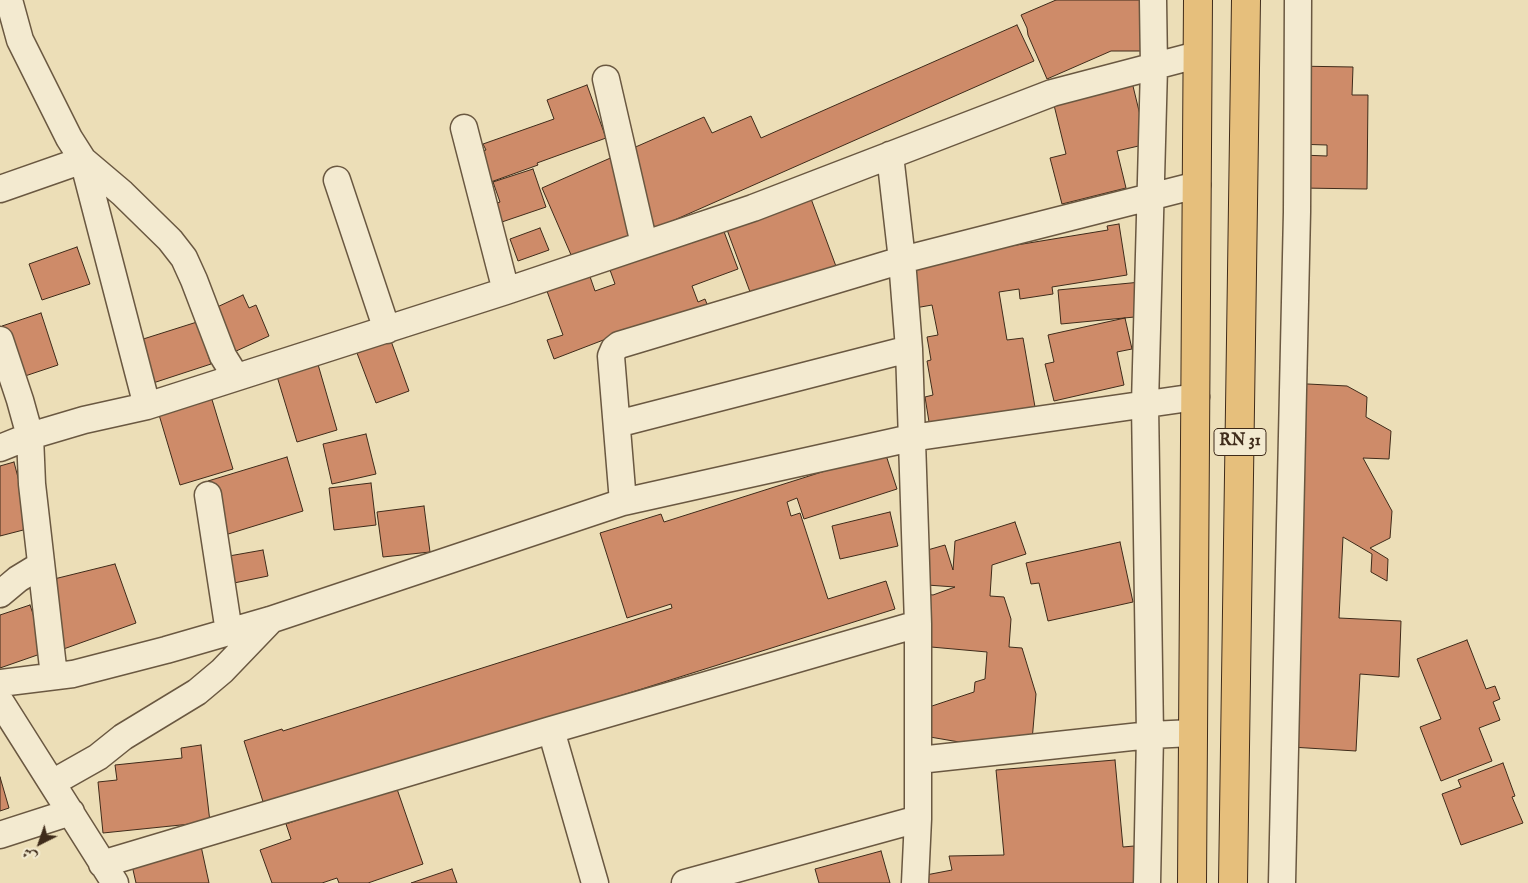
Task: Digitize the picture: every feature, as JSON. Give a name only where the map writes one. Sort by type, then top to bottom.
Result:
[{"type":"highway","name":"RN 31","points":[[1192,883],[1198,0]]},
{"type":"highway","name":"RN 31","points":[[1233,883],[1246,0]]},
{"type":"street","points":[[9,0],[20,40],[69,138],[83,160],[122,193],[170,240],[184,258],[223,356],[236,377]]},
{"type":"street","points":[[1147,883],[1150,735],[1146,404],[1154,67],[1153,0]]},
{"type":"street","points":[[1282,883],[1296,222],[1298,0]]},
{"type":"street","points":[[0,448],[30,436],[84,420],[147,406],[506,291],[753,208],[1052,94],[1197,55]]},
{"type":"street","points":[[606,79],[644,244]]},
{"type":"street","points":[[464,128],[506,291]]},
{"type":"street","points":[[890,155],[902,260],[909,349],[918,624],[919,760],[915,883]]},
{"type":"street","points":[[0,188],[83,160]]},
{"type":"street","points":[[83,160],[147,406]]},
{"type":"street","points":[[337,180],[387,330]]},
{"type":"street","points":[[623,502],[611,356],[614,349],[619,345],[902,260],[1197,185]]},
{"type":"street","points":[[0,340],[30,436],[32,484],[54,676]]},
{"type":"street","points":[[616,424],[909,349]]},
{"type":"street","points":[[0,683],[73,674],[229,632],[623,502],[911,438],[1196,397]]},
{"type":"street","points":[[208,495],[229,632]]},
{"type":"street","points":[[0,594],[18,579],[41,565]]},
{"type":"street","points":[[52,783],[98,757],[123,738],[198,692],[222,671],[270,620]]},
{"type":"street","points":[[0,702],[109,873],[551,730],[918,624]]},
{"type":"street","points":[[551,730],[595,883]]},
{"type":"street","points":[[919,760],[1150,735],[1193,733]]},
{"type":"street","points":[[0,835],[71,812]]},
{"type":"street","points":[[686,883],[918,819]]},
{"type":"building","points":[[1056,0],[1141,0],[1142,51],[1111,51],[1047,79],[1021,15]]},
{"type":"building","points":[[1017,25],[1034,61],[575,264],[542,188],[704,117],[712,133],[751,116],[761,138]]},
{"type":"building","points":[[1292,66],[1353,67],[1352,95],[1368,95],[1367,189],[1301,188],[1301,155],[1327,156],[1327,145],[1294,144]]},
{"type":"building","points":[[1132,82],[1147,144],[1117,151],[1126,188],[1062,204],[1050,158],[1066,154],[1053,101]]},
{"type":"building","points":[[587,85],[606,138],[488,183],[477,153],[486,150],[483,144],[554,119],[547,100]]},
{"type":"building","points":[[533,169],[546,207],[493,225],[487,207],[500,202],[493,182]]},
{"type":"building","points":[[810,196],[837,269],[753,300],[726,227]]},
{"type":"building","points":[[1119,224],[1127,275],[1052,287],[1053,294],[1020,299],[1019,289],[999,292],[1007,340],[1023,338],[1035,407],[930,428],[925,397],[933,395],[927,361],[931,360],[927,337],[938,335],[932,305],[915,308],[907,263],[1108,230],[1107,226]]},
{"type":"building","points":[[540,228],[549,250],[518,261],[510,239]]},
{"type":"building","points":[[723,229],[738,269],[692,286],[698,302],[705,299],[711,314],[663,332],[658,319],[554,359],[547,340],[563,335],[544,283],[587,268],[595,291],[615,284],[610,270]]},
{"type":"building","points":[[77,247],[90,284],[42,300],[29,264]]},
{"type":"building","points":[[1141,282],[1145,316],[1061,324],[1058,290]]},
{"type":"building","points":[[243,295],[249,308],[256,305],[269,336],[234,352],[215,308]]},
{"type":"building","points":[[41,313],[58,365],[19,378],[2,326]]},
{"type":"building","points":[[1125,318],[1132,349],[1117,352],[1124,385],[1054,401],[1045,364],[1054,362],[1048,335]]},
{"type":"building","points":[[197,322],[211,364],[150,384],[137,341]]},
{"type":"building","points":[[391,341],[409,391],[376,403],[357,353]]},
{"type":"building","points":[[317,361],[337,430],[297,442],[276,373]]},
{"type":"building","points":[[1288,383],[1347,386],[1367,397],[1366,417],[1391,431],[1389,459],[1363,458],[1392,511],[1390,538],[1370,548],[1388,559],[1387,581],[1371,572],[1372,554],[1343,537],[1339,618],[1401,621],[1399,677],[1360,674],[1356,751],[1291,747]]},
{"type":"building","points":[[210,393],[233,469],[180,485],[157,408]]},
{"type":"building","points":[[366,434],[376,474],[332,484],[323,444]]},
{"type":"building","points":[[885,452],[897,489],[804,519],[797,498],[787,502],[791,516],[800,513],[828,599],[886,581],[895,609],[265,808],[244,741],[282,729],[283,731],[672,608],[671,604],[627,618],[600,533],[661,514],[664,522]]},
{"type":"building","points":[[287,457],[303,511],[225,535],[208,481]]},
{"type":"building","points":[[14,462],[31,528],[0,536],[0,466]]},
{"type":"building","points":[[371,483],[376,525],[334,530],[329,488]]},
{"type":"building","points":[[424,506],[430,552],[383,557],[377,512]]},
{"type":"building","points":[[890,512],[898,546],[840,559],[832,526]]},
{"type":"building","points":[[1015,522],[1026,554],[992,565],[990,596],[1004,597],[1011,619],[1009,647],[1022,648],[1036,694],[1032,741],[1006,750],[930,737],[929,707],[974,692],[975,682],[985,679],[987,652],[920,646],[919,593],[933,595],[955,587],[927,585],[924,551],[945,545],[953,570],[955,541]]},
{"type":"building","points":[[1120,542],[1133,602],[1048,621],[1039,583],[1031,584],[1026,563]]},
{"type":"building","points":[[263,550],[268,576],[234,583],[229,556]]},
{"type":"building","points":[[115,564],[136,623],[58,651],[46,581]]},
{"type":"building","points":[[30,605],[46,652],[0,668],[0,615]]},
{"type":"building","points":[[1467,640],[1486,689],[1495,686],[1500,699],[1493,702],[1500,720],[1479,728],[1492,761],[1441,781],[1420,727],[1441,719],[1417,659]]},
{"type":"building","points":[[201,745],[210,822],[103,833],[98,782],[117,780],[115,765],[182,758],[181,748]]},
{"type":"building","points":[[1115,760],[1123,847],[1134,846],[1138,883],[928,883],[926,875],[952,870],[949,856],[1004,855],[996,770]]},
{"type":"building","points":[[1503,763],[1515,796],[1512,797],[1523,823],[1461,845],[1442,794],[1461,787],[1458,780]]},
{"type":"building","points":[[0,777],[9,808],[0,811]]},
{"type":"building","points":[[396,786],[423,864],[368,883],[339,883],[337,878],[322,883],[272,883],[260,850],[291,839],[286,824]]},
{"type":"building","points":[[201,846],[209,883],[136,883],[131,861]]},
{"type":"building","points":[[881,851],[890,883],[819,883],[815,869]]},
{"type":"building","points":[[452,869],[457,883],[411,883]]}]
